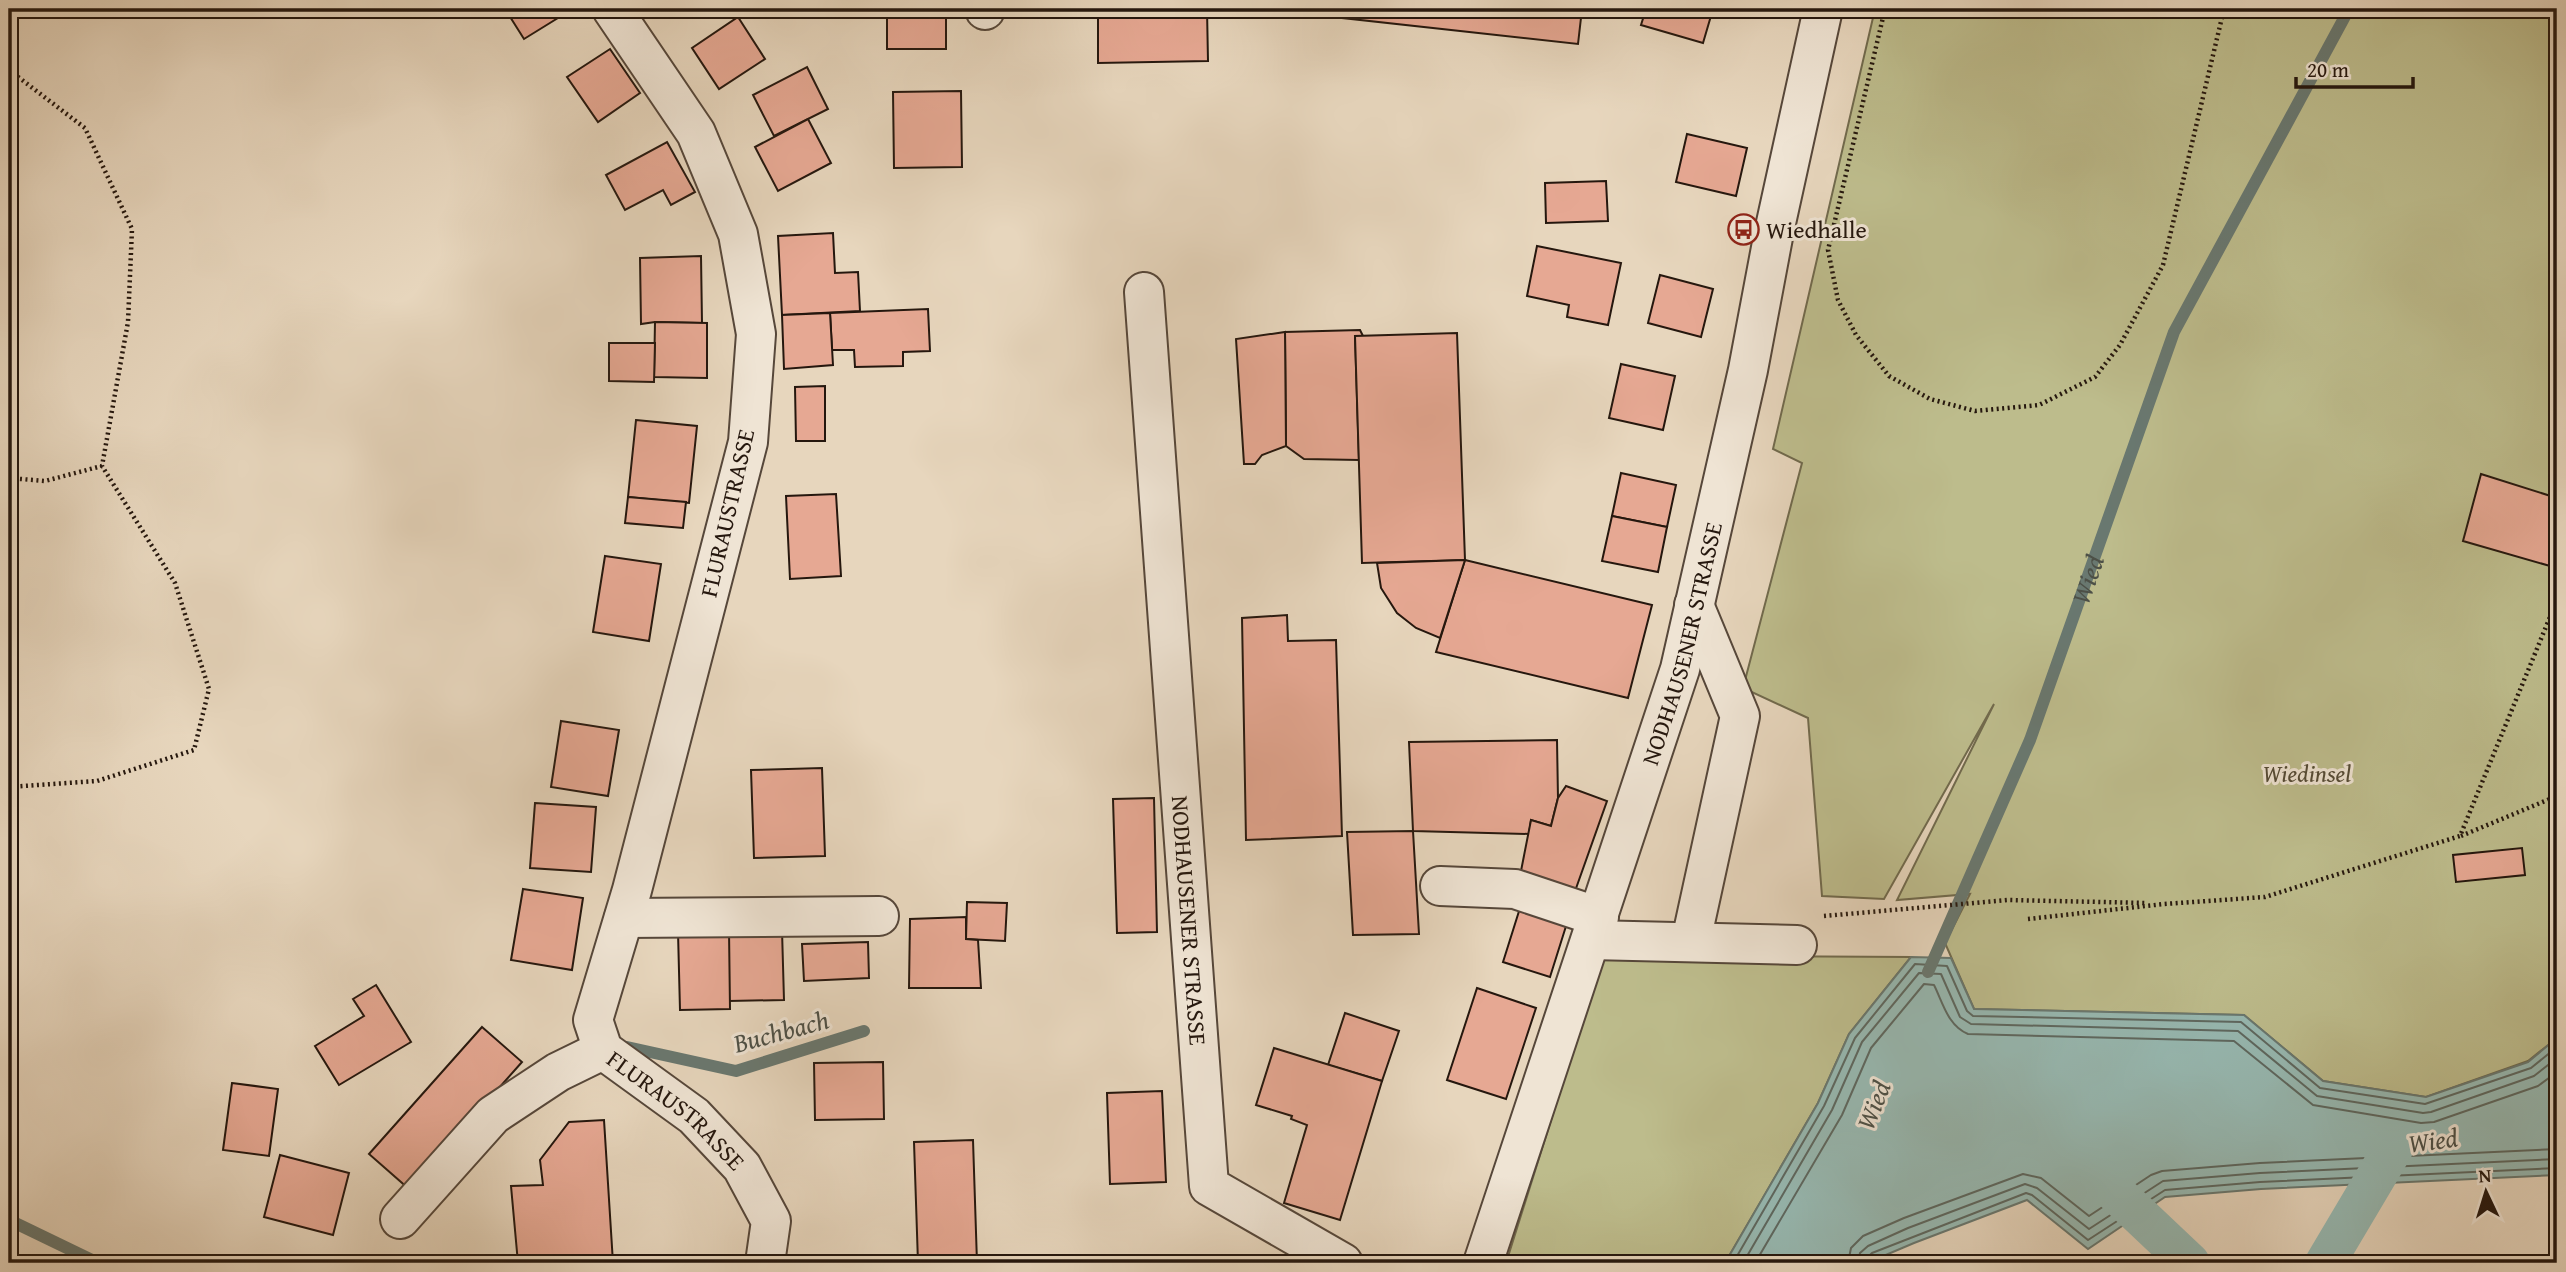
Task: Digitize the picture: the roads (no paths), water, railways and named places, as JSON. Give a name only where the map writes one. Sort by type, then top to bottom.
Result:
[{"type":"street","name":"FLURAUSTRASSE","points":[[612,9],[696,133],[738,234],[756,334],[748,442],[624,918],[593,1020],[603,1050],[694,1116],[742,1167],[771,1221],[765,1263]]},
{"type":"street","name":"NODHAUSENER STRASSE","points":[[1483,1263],[1680,669],[1748,370],[1774,232],[1823,9]]},
{"type":"street","name":"NODHAUSENER STRASSE","points":[[1144,292],[1209,1186],[1343,1263]]},
{"type":"street","points":[[1691,942],[1741,716],[1694,605]]},
{"type":"street","points":[[1440,886],[1514,889],[1595,929],[1691,942],[1805,931]]},
{"type":"street","points":[[624,918],[879,916]]},
{"type":"street","points":[[400,1219],[493,1115],[558,1072],[603,1050]]},
{"type":"water","points":[[1911,957],[1951,958],[1974,1009],[2244,1015],[2323,1081],[2426,1097],[2528,1062],[2557,1038],[2557,1175],[2261,1189],[2165,1197],[2088,1249],[2027,1200],[1867,1263],[1725,1263],[1818,1103],[1849,1034]]},
{"type":"waterway","name":"Wied","points":[[1928,972],[2030,740],[2174,332],[2349,9]]},
{"type":"waterway","name":"Buchbach","points":[[627,1047],[736,1071],[864,1031]]},
{"type":"waterway","points":[[2325,1263],[2395,1145]]},
{"type":"waterway","points":[[2100,1178],[2190,1263]]},
{"type":"waterway","name":"Buchbach","points":[[9,1220],[98,1263]]},
{"type":"place","name":"Wiedhalle","points":[[1743,229]]},
{"type":"park label","name":"Wiedinsel","points":[[2307,773]]}]
